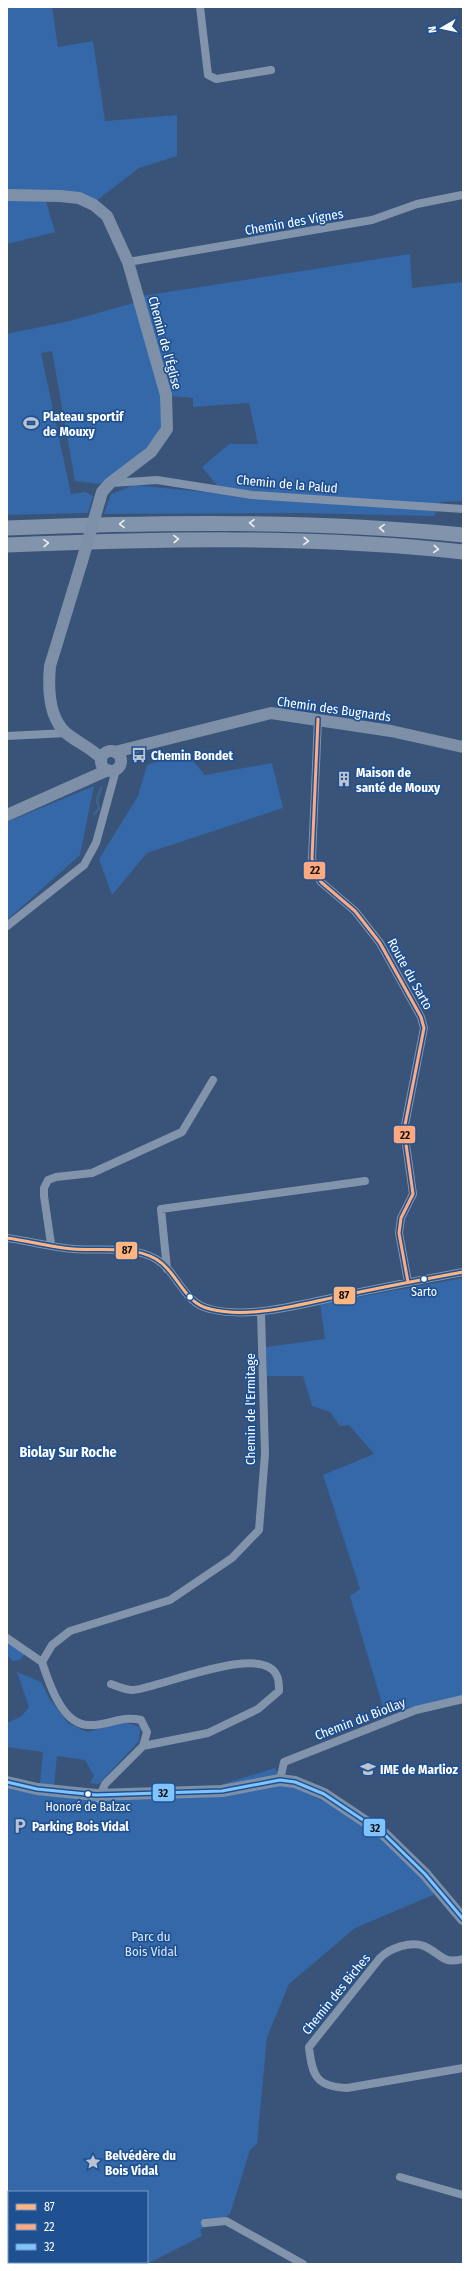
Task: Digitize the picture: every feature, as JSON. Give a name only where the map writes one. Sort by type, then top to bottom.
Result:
[{"type":"highway","points":[[7,528],[142,523],[243,523],[340,525],[463,535]]},
{"type":"highway","points":[[7,545],[192,539],[348,542],[463,552]]},
{"type":"street","points":[[200,7],[208,75],[216,79],[270,70]]},
{"type":"street","name":"Chemin de l'Église","points":[[7,195],[60,196],[79,198],[94,205],[107,216],[128,262],[166,394],[167,429],[152,452],[110,483],[102,492],[50,666],[49,684],[51,702],[55,716],[67,733],[109,762]]},
{"type":"street","name":"Chemin des Vignes","points":[[128,262],[372,220],[417,204],[462,195]]},
{"type":"street","name":"Chemin de la Palud","points":[[110,483],[157,480],[252,495],[463,509]]},
{"type":"street","name":"Chemin des Bugnards","points":[[7,815],[95,777],[109,762],[131,749],[271,714],[391,731],[463,747]]},
{"type":"street","name":"Route du Sarto","points":[[318,720],[312,858],[315,871],[321,882],[355,911],[380,943],[421,1017],[424,1028],[404,1130],[413,1194],[401,1218],[399,1233],[408,1282]]},
{"type":"street","points":[[7,736],[67,733]]},
{"type":"street","points":[[7,926],[84,865],[96,843],[109,787],[109,762]]},
{"type":"street","points":[[51,1244],[44,1196],[44,1188],[48,1180],[64,1175],[92,1173],[182,1132],[213,1080]]},
{"type":"street","points":[[167,1269],[161,1209],[365,1181]]},
{"type":"street","points":[[7,1238],[51,1244],[72,1249],[115,1249],[156,1259],[167,1269],[188,1296],[200,1305],[222,1311],[261,1312],[463,1272]]},
{"type":"street","name":"Chemin de l'Ermitage","points":[[42,1662],[52,1645],[70,1631],[170,1600],[232,1558],[259,1530],[266,1454],[261,1312]]},
{"type":"street","points":[[7,1638],[42,1662],[54,1698],[75,1721],[89,1725],[129,1718],[141,1720],[147,1732],[143,1746],[102,1794]]},
{"type":"street","points":[[111,1684],[131,1690],[219,1667],[260,1664],[271,1669],[278,1676],[279,1691],[258,1710],[208,1733],[143,1746]]},
{"type":"street","name":"Chemin du Biollay","points":[[282,1778],[284,1762],[416,1710],[463,1700]]},
{"type":"street","points":[[7,1782],[37,1788],[102,1794],[222,1791],[282,1778],[296,1782],[324,1794],[384,1834],[425,1874],[463,1919]]},
{"type":"street","name":"Chemin des Biches","points":[[462,1959],[448,1961],[420,1945],[403,1946],[391,1950],[380,1958],[309,2047],[311,2067],[319,2081],[332,2088],[347,2088],[463,2068]]},
{"type":"street","points":[[400,2177],[463,2195]]},
{"type":"street","points":[[205,2223],[226,2222],[303,2264]]},
{"type":"green space","points":[[7,7],[52,7],[58,47],[93,41],[105,121],[177,115],[177,156],[139,168],[96,201],[46,201],[55,232],[7,244]]},
{"type":"green space","points":[[410,254],[412,288],[463,282],[463,501],[440,502],[434,516],[301,513],[104,514],[111,494],[134,485],[224,494],[202,467],[229,444],[258,444],[249,403],[193,407],[193,398],[171,396],[142,296]]},
{"type":"green space","points":[[137,302],[163,400],[162,431],[152,448],[100,484],[75,481],[52,351],[41,353],[71,494],[85,492],[93,496],[88,513],[7,515],[7,334],[69,321]]},
{"type":"green space","points":[[186,753],[205,775],[272,763],[283,808],[147,853],[112,895],[99,859],[138,796],[147,765]]},
{"type":"green space","points":[[94,786],[80,855],[7,920],[7,822]]},
{"type":"green space","points":[[463,1278],[463,1695],[385,1714],[350,1596],[360,1589],[323,1475],[374,1454],[349,1425],[340,1426],[330,1412],[312,1406],[303,1376],[267,1376],[266,1347],[325,1339],[320,1304]]},
{"type":"green space","points":[[10,1642],[25,1654],[20,1660],[13,1661],[7,1655],[7,1645]]},
{"type":"green space","points":[[17,1672],[41,1682],[49,1698],[68,1723],[87,1732],[124,1722],[140,1727],[139,1741],[99,1784],[90,1783],[94,1776],[85,1760],[57,1756],[54,1787],[40,1784],[43,1752],[7,1747],[7,1723],[22,1716],[29,1707]]},
{"type":"green space","points":[[275,1768],[278,1773],[275,1777],[220,1785]]},
{"type":"green space","name":"Parc du Bois Vidal","points":[[291,1785],[354,1817],[382,1836],[438,1893],[355,1928],[289,1984],[267,2037],[257,2144],[250,2150],[230,2214],[200,2230],[202,2236],[147,2264],[127,2264],[126,2263],[148,2263],[148,2191],[8,2191],[7,2239],[7,1788],[48,1796],[68,1798],[129,1800],[170,1798],[246,1788]]},
{"type":"waterway","points":[[94,814],[99,809],[97,800],[101,788]]},
{"type":"transit line","name":"22","points":[[318,719],[312,858],[315,871],[321,882],[355,911],[380,943],[421,1017],[424,1028],[404,1130],[413,1194],[401,1218],[399,1233],[408,1282]]},
{"type":"transit line","name":"87","points":[[7,1238],[73,1249],[126,1250],[146,1255],[156,1259],[164,1265],[187,1294],[201,1306],[225,1312],[257,1312],[273,1310],[463,1272]]},
{"type":"transit line","name":"32","points":[[7,1782],[37,1789],[96,1795],[222,1791],[280,1780],[295,1782],[324,1794],[384,1834],[425,1874],[463,1919]]},
{"type":"place","name":"Plateau sportif de Mouxy","points":[[31,423]]},
{"type":"place","name":"Chemin Bondet","points":[[139,755]]},
{"type":"place","name":"Maison de santé de Mouxy","points":[[344,779]]},
{"type":"place","name":"Sarto","points":[[424,1279]]},
{"type":"place","name":"IME de Marlioz","points":[[368,1769]]},
{"type":"place","name":"Honoré de Balzac","points":[[88,1794]]},
{"type":"place","name":"Parking Bois Vidal","points":[[20,1826]]},
{"type":"place","name":"Belvédère du Bois Vidal","points":[[93,2162]]},
{"type":"district","name":"Biolay Sur Roche","points":[[68,1452]]}]
